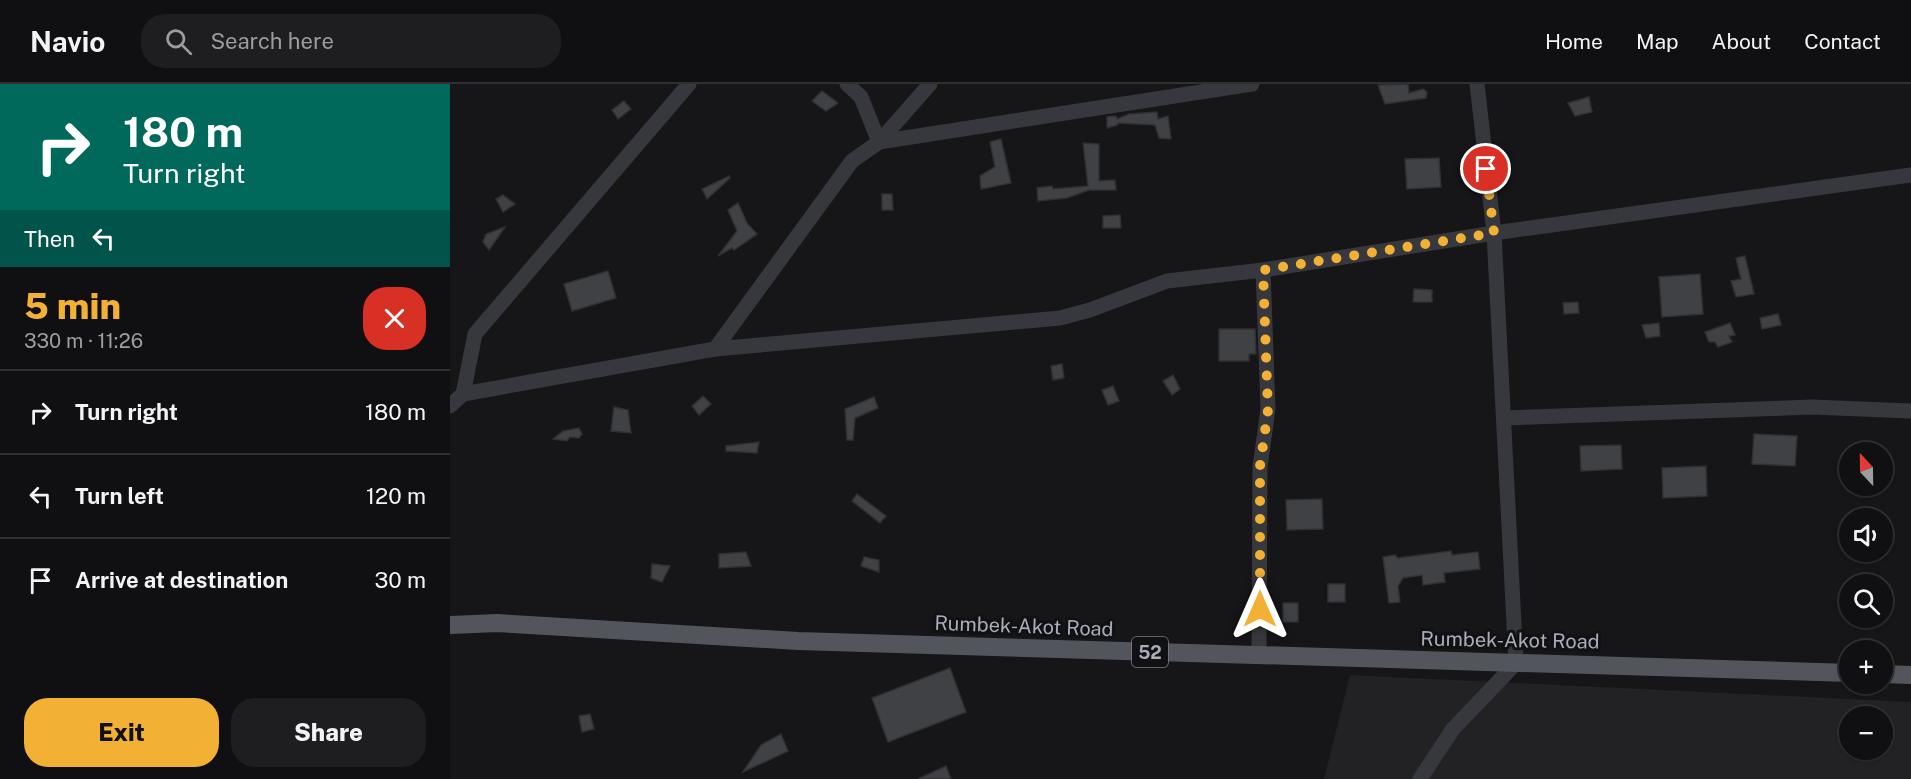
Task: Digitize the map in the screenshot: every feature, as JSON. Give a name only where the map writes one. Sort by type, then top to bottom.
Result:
[{"type":"main road","name":"Rumbek-Akot Road","points":[[450,624],[497,623],[798,641],[1839,673]]},
{"type":"main road","points":[[1893,674],[1911,675]]},
{"type":"street","points":[[463,394],[475,334],[689,84]]},
{"type":"street","points":[[847,84],[861,97],[879,142]]},
{"type":"street","points":[[715,349],[852,161],[879,142],[930,84]]},
{"type":"street","points":[[879,142],[1252,84]]},
{"type":"street","points":[[1420,779],[1453,729],[1516,663],[1494,233],[1477,84]]},
{"type":"street","points":[[450,406],[463,394],[715,349],[1060,318],[1090,310],[1167,281],[1263,270],[1494,233],[1911,175]]},
{"type":"street","points":[[1259,656],[1260,466],[1268,410],[1263,270]]},
{"type":"street","points":[[1504,418],[1812,407],[1911,411]]},
{"type":"shaded area","points":[[1350,675],[1911,702],[1911,779],[1324,779]]},
{"type":"building","points":[[1408,84],[1409,93],[1423,89],[1427,92],[1426,98],[1385,104],[1378,85]]},
{"type":"building","points":[[822,91],[838,103],[826,111],[812,101]]},
{"type":"building","points":[[1589,97],[1592,112],[1575,116],[1568,103]]},
{"type":"building","points":[[624,101],[631,109],[618,119],[612,110]]},
{"type":"building","points":[[1157,112],[1158,119],[1168,116],[1171,139],[1159,138],[1155,125],[1118,123],[1118,125],[1107,128],[1107,117],[1116,116],[1117,119],[1129,114]]},
{"type":"building","points":[[1001,139],[1011,183],[981,189],[980,176],[995,167],[990,142]]},
{"type":"building","points":[[1083,143],[1099,144],[1099,181],[1115,180],[1116,190],[1089,190],[1067,198],[1038,201],[1037,188],[1088,186]]},
{"type":"building","points":[[1439,158],[1441,187],[1407,189],[1405,159]]},
{"type":"building","points":[[729,176],[730,178],[707,199],[702,189]]},
{"type":"building","points":[[882,194],[892,194],[893,210],[882,210]]},
{"type":"building","points":[[503,195],[515,204],[503,212],[496,199]]},
{"type":"building","points":[[738,203],[747,223],[757,234],[734,250],[732,248],[718,256],[737,231],[728,210]]},
{"type":"building","points":[[1120,215],[1121,228],[1103,228],[1103,216]]},
{"type":"building","points":[[505,227],[489,250],[483,242],[486,234]]},
{"type":"building","points":[[1745,256],[1754,294],[1736,297],[1731,281],[1741,279],[1736,258]]},
{"type":"building","points":[[608,271],[616,298],[572,311],[564,284]]},
{"type":"building","points":[[1700,274],[1703,314],[1662,317],[1659,277]]},
{"type":"building","points":[[1414,289],[1432,290],[1432,302],[1413,302]]},
{"type":"building","points":[[1578,302],[1579,313],[1564,314],[1563,303]]},
{"type":"building","points":[[1778,314],[1781,325],[1762,329],[1760,318]]},
{"type":"building","points":[[1659,323],[1660,336],[1646,338],[1642,325]]},
{"type":"building","points":[[1730,323],[1735,335],[1729,336],[1732,342],[1718,347],[1715,342],[1709,342],[1705,332]]},
{"type":"building","points":[[1219,329],[1255,329],[1256,354],[1249,354],[1249,361],[1219,361]]},
{"type":"building","points":[[1062,364],[1064,378],[1053,380],[1051,366]]},
{"type":"building","points":[[1173,375],[1180,389],[1172,395],[1163,381]]},
{"type":"building","points":[[1113,386],[1119,401],[1108,405],[1102,390]]},
{"type":"building","points":[[703,396],[711,404],[699,415],[692,406]]},
{"type":"building","points":[[874,397],[878,408],[855,418],[853,440],[847,440],[845,409]]},
{"type":"building","points":[[614,407],[628,410],[631,433],[611,431]]},
{"type":"building","points":[[579,428],[582,434],[579,438],[570,437],[567,441],[553,439],[563,431]]},
{"type":"building","points":[[1754,434],[1797,436],[1795,466],[1752,464]]},
{"type":"building","points":[[759,442],[757,453],[726,451],[726,446]]},
{"type":"building","points":[[1621,445],[1622,469],[1581,471],[1580,446]]},
{"type":"building","points":[[1706,466],[1707,496],[1663,498],[1662,468]]},
{"type":"building","points":[[857,494],[886,516],[880,523],[852,501]]},
{"type":"building","points":[[1322,499],[1323,529],[1287,530],[1286,500]]},
{"type":"building","points":[[1451,551],[1452,555],[1478,552],[1480,569],[1444,573],[1445,582],[1423,585],[1422,575],[1403,578],[1398,586],[1400,602],[1389,603],[1383,557],[1395,555],[1398,558]]},
{"type":"building","points":[[746,552],[751,566],[719,568],[719,554]]},
{"type":"building","points":[[864,557],[879,560],[879,572],[861,566]]},
{"type":"building","points":[[652,564],[670,566],[662,582],[651,578]]},
{"type":"building","points":[[1328,584],[1345,584],[1345,602],[1328,602]]},
{"type":"building","points":[[1283,603],[1298,603],[1298,622],[1283,622]]},
{"type":"building","points":[[950,668],[966,712],[888,742],[872,698]]},
{"type":"building","points":[[590,714],[594,729],[582,732],[579,716]]},
{"type":"building","points":[[781,734],[788,751],[743,772],[761,745]]},
{"type":"building","points":[[946,766],[951,779],[918,779]]},
{"type":"route","points":[[1260,609],[1260,466],[1268,410],[1263,270],[1494,233],[1486,169]]}]
